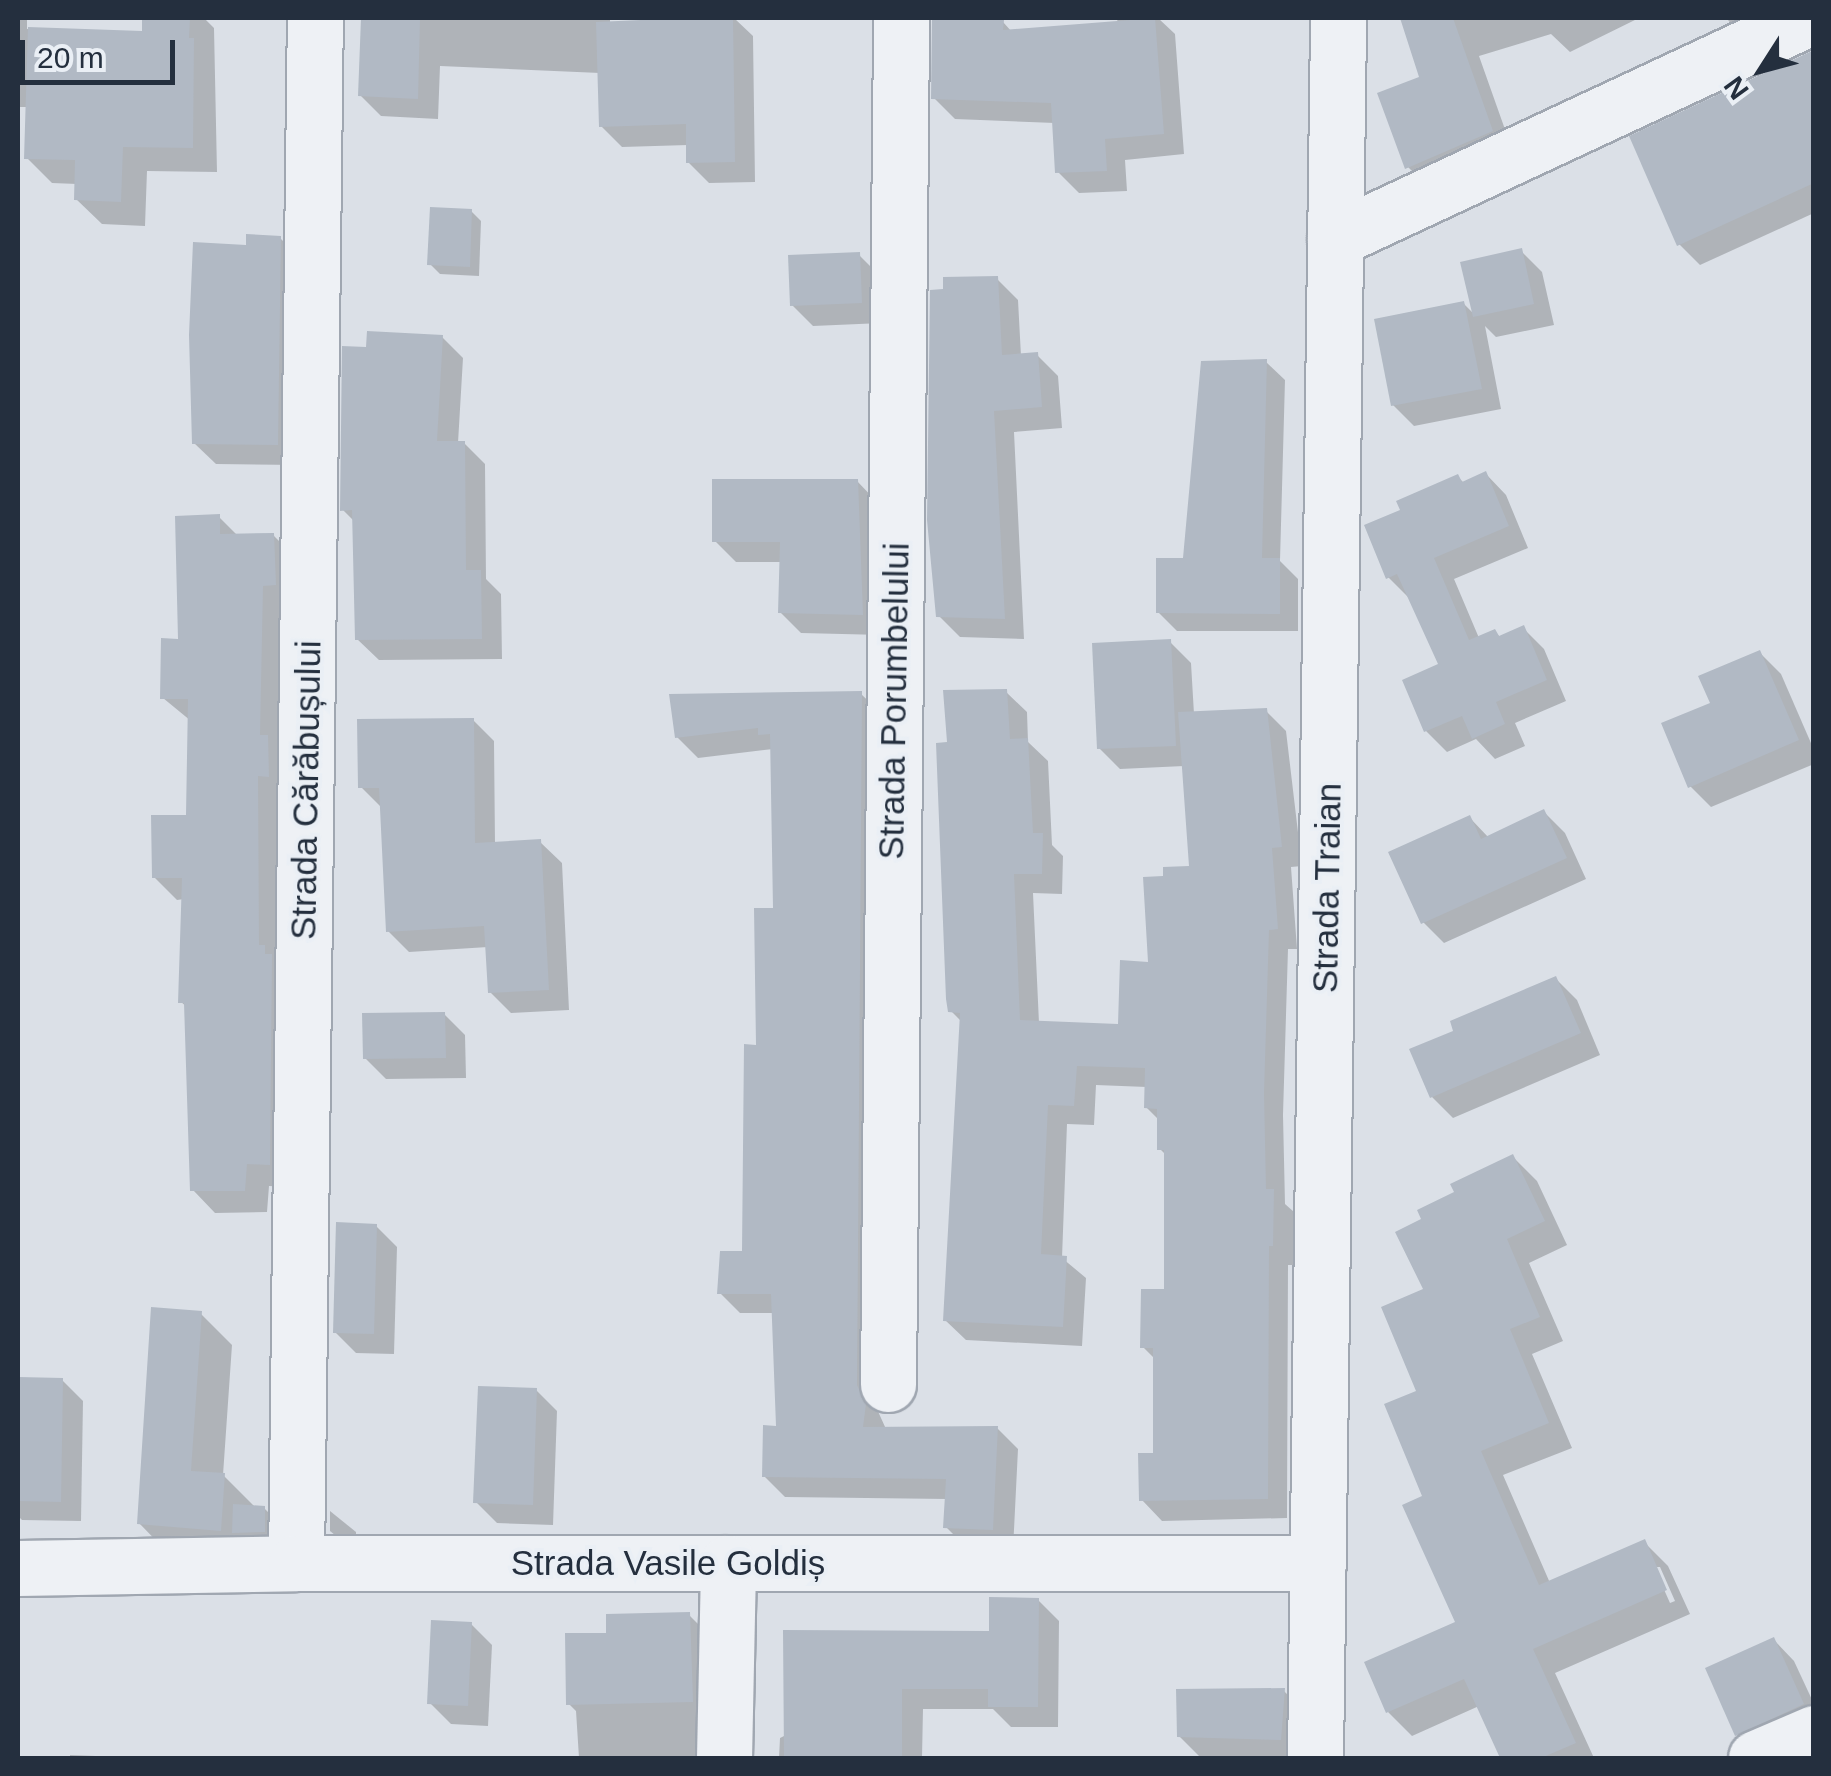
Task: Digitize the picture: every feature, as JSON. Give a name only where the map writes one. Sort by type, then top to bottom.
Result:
[{"type":"street","name":"Strada Cărăbușului","points":[[296,1563],[315,18]]},
{"type":"street","name":"Strada Porumbelului","points":[[888,1384],[900,18]]},
{"type":"street","name":"Strada Traian","points":[[1315,1758],[1338,18]]},
{"type":"street","points":[[1336,239],[1809,18]]},
{"type":"street","name":"Strada Vasile Goldiș","points":[[18,1568],[296,1563],[1318,1563]]},
{"type":"street","points":[[724,1758],[728,1564]]},
{"type":"street","points":[[1756,1758],[1814,1733]]},
{"type":"building","points":[[142,18],[190,18],[189,38],[194,38],[193,148],[123,147],[121,202],[74,200],[75,160],[24,159],[28,27],[142,31]]},
{"type":"building","points":[[361,18],[420,18],[418,99],[358,96]]},
{"type":"building","points":[[733,18],[735,162],[686,163],[686,124],[599,127],[596,22]]},
{"type":"building","points":[[932,18],[1004,20],[1003,30],[1155,18],[1164,134],[1105,139],[1107,171],[1055,173],[1051,103],[931,99]]},
{"type":"building","points":[[1400,18],[1453,18],[1493,131],[1405,169],[1377,93],[1419,77]]},
{"type":"building","points":[[1814,50],[1814,183],[1677,246],[1629,136]]},
{"type":"building","points":[[430,207],[472,209],[470,267],[427,265]]},
{"type":"building","points":[[246,234],[281,236],[278,445],[192,444],[189,335],[193,242],[246,245]]},
{"type":"building","points":[[1522,248],[1534,304],[1473,317],[1460,262]]},
{"type":"building","points":[[860,252],[862,303],[790,306],[788,255]]},
{"type":"building","points":[[998,276],[1002,355],[1038,352],[1042,407],[994,411],[1005,619],[936,617],[927,520],[930,290],[943,289],[943,277]]},
{"type":"building","points":[[1464,301],[1482,389],[1391,406],[1374,319]]},
{"type":"building","points":[[367,331],[443,335],[437,441],[465,441],[466,570],[481,570],[482,639],[355,640],[352,510],[340,511],[342,346],[366,347]]},
{"type":"building","points":[[1267,359],[1262,558],[1280,558],[1280,614],[1156,613],[1156,558],[1183,558],[1201,361]]},
{"type":"building","points":[[1486,471],[1509,526],[1434,558],[1469,640],[1495,629],[1499,636],[1524,625],[1547,680],[1496,702],[1505,724],[1472,739],[1462,716],[1424,732],[1402,680],[1438,664],[1397,574],[1386,579],[1364,525],[1400,510],[1396,501],[1458,474],[1462,482]]},
{"type":"building","points":[[712,479],[858,479],[863,615],[778,613],[780,542],[712,542]]},
{"type":"building","points":[[220,514],[220,534],[274,533],[276,585],[263,586],[260,735],[268,735],[269,777],[258,776],[259,945],[265,945],[265,954],[272,954],[270,1165],[247,1164],[245,1191],[190,1191],[184,1003],[178,1003],[182,878],[152,878],[151,815],[186,815],[188,699],[160,699],[161,638],[178,639],[175,516]]},
{"type":"building","points":[[1171,639],[1176,746],[1097,749],[1092,643]]},
{"type":"building","points":[[1760,650],[1799,740],[1688,788],[1661,723],[1710,703],[1698,676]]},
{"type":"building","points":[[1007,689],[1010,739],[1028,738],[1033,833],[1043,833],[1042,874],[1014,874],[1020,1020],[1118,1024],[1120,960],[1148,962],[1143,877],[1163,876],[1163,867],[1189,866],[1178,712],[1267,708],[1282,847],[1272,848],[1278,929],[1269,930],[1264,1093],[1266,1189],[1274,1189],[1273,1246],[1269,1246],[1268,1499],[1139,1501],[1138,1453],[1153,1453],[1153,1348],[1140,1348],[1141,1289],[1164,1289],[1164,1150],[1157,1150],[1157,1109],[1144,1108],[1145,1068],[1077,1066],[1074,1106],[1048,1105],[1041,1254],[1067,1256],[1063,1327],[943,1321],[960,1013],[948,1012],[946,999],[936,743],[947,742],[943,690]]},
{"type":"building","points":[[862,691],[857,1385],[866,1404],[863,1427],[998,1426],[993,1530],[943,1528],[946,1479],[762,1477],[763,1425],[776,1426],[771,1294],[717,1294],[720,1251],[742,1251],[744,1044],[756,1045],[754,908],[773,908],[770,734],[758,735],[758,728],[675,738],[669,694]]},
{"type":"building","points":[[474,718],[475,843],[541,839],[549,990],[488,993],[484,926],[386,932],[379,788],[358,788],[357,719]]},
{"type":"building","points":[[1544,809],[1567,858],[1421,924],[1388,852],[1470,815],[1481,839]]},
{"type":"building","points":[[1556,976],[1581,1033],[1430,1098],[1409,1049],[1453,1031],[1450,1021]]},
{"type":"building","points":[[445,1012],[446,1058],[363,1059],[362,1013]]},
{"type":"building","points":[[1513,1154],[1545,1221],[1507,1239],[1540,1317],[1510,1329],[1549,1423],[1481,1451],[1539,1585],[1645,1539],[1667,1590],[1533,1649],[1576,1743],[1541,1758],[1500,1758],[1464,1679],[1386,1713],[1364,1662],[1455,1622],[1402,1505],[1422,1496],[1384,1404],[1416,1391],[1381,1307],[1423,1289],[1395,1232],[1421,1219],[1417,1210],[1454,1192],[1450,1184]]},
{"type":"building","points":[[336,1222],[377,1224],[374,1334],[333,1333]]},
{"type":"building","points":[[151,1307],[202,1311],[191,1471],[225,1473],[221,1531],[137,1524]]},
{"type":"building","points":[[18,1377],[63,1378],[61,1502],[18,1501]]},
{"type":"building","points":[[478,1386],[537,1388],[533,1505],[473,1503]]},
{"type":"building","points":[[233,1504],[265,1506],[265,1532],[232,1533]]},
{"type":"building","points":[[989,1597],[1039,1598],[1038,1707],[988,1707],[988,1689],[902,1689],[902,1758],[784,1758],[783,1630],[989,1631]]},
{"type":"building","points":[[690,1612],[693,1702],[566,1705],[565,1633],[606,1633],[606,1614]]},
{"type":"building","points":[[431,1620],[472,1622],[468,1706],[427,1704]]},
{"type":"building","points":[[1774,1637],[1804,1704],[1735,1736],[1705,1668]]},
{"type":"building","points":[[1285,1688],[1281,1740],[1177,1737],[1176,1689]]}]
